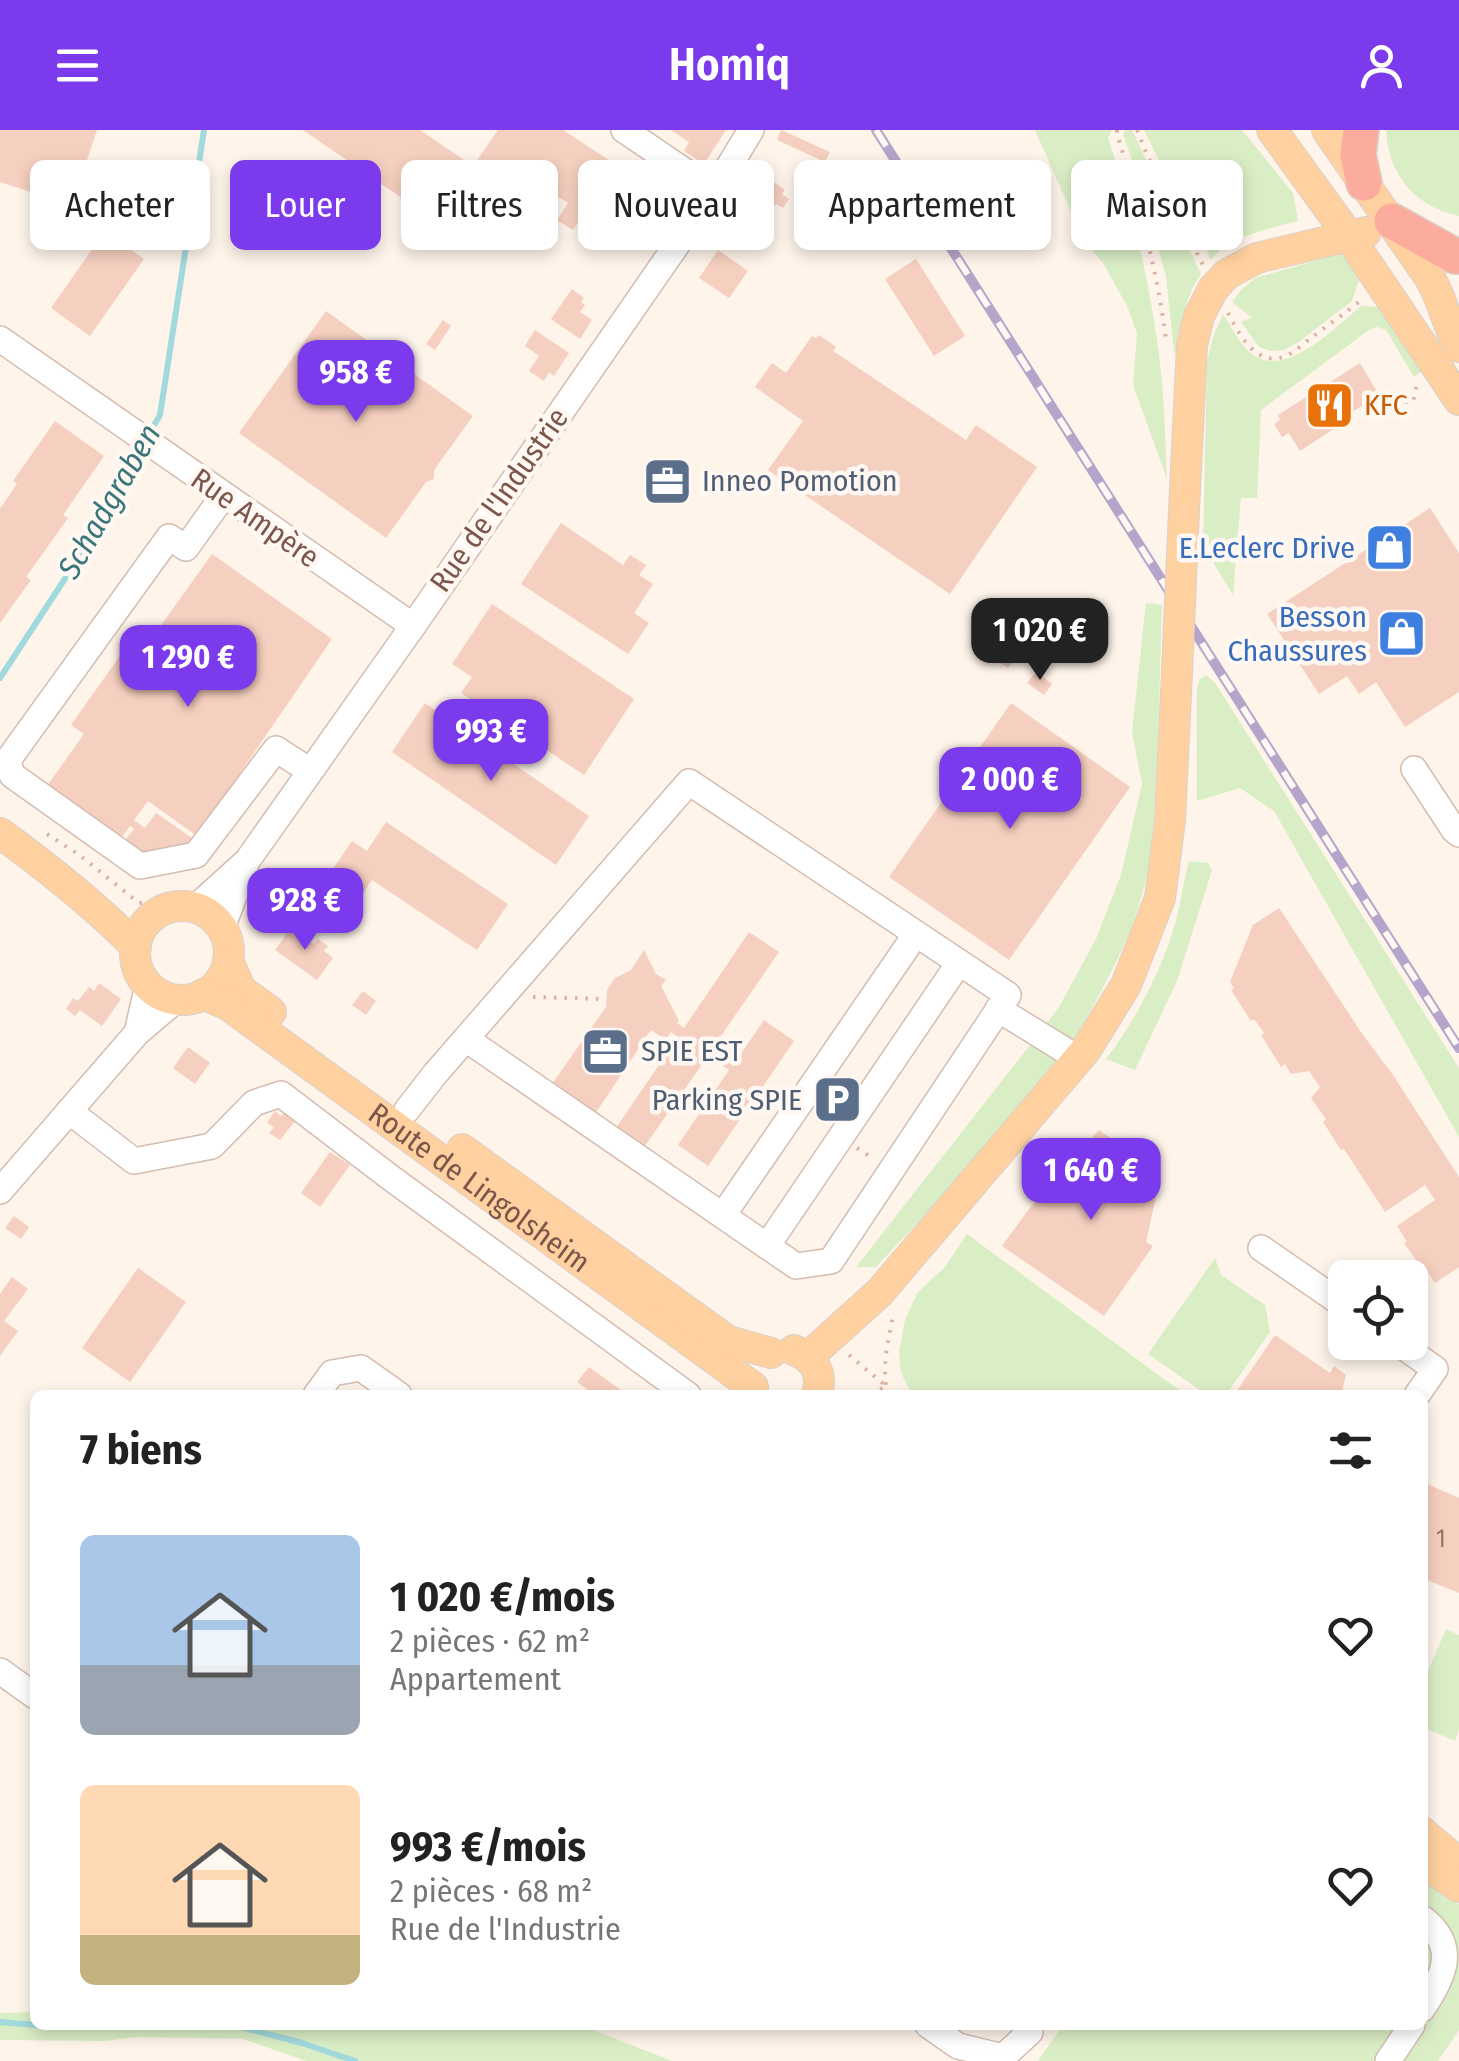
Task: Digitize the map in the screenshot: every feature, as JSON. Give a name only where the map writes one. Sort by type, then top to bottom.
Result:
[{"type":"highway","points":[[1362,130],[1358,155],[1364,183]]},
{"type":"highway","points":[[1392,221],[1459,232]]},
{"type":"highway","points":[[1392,221],[1459,256]]},
{"type":"main road","points":[[1272,130],[1459,400]]},
{"type":"main road","points":[[1328,130],[1440,294],[1456,341]]},
{"type":"main road","points":[[819,1390],[819,1348],[880,1292],[1079,1059],[1126,986],[1160,898],[1170,820],[1192,345],[1199,316],[1220,282],[1257,258],[1373,230],[1392,221]]},
{"type":"main road","points":[[0,833],[110,920],[136,947]]},
{"type":"main road","points":[[43,864],[122,904],[154,915]]},
{"type":"main road","points":[[167,908],[195,908],[206,912],[222,928],[228,961],[223,974],[215,986],[190,997],[156,992],[140,974],[136,960],[139,935],[154,915],[167,908]]},
{"type":"main road","name":"Route de Lingolsheim","points":[[228,961],[240,990],[728,1341],[771,1353],[819,1348]]},
{"type":"main road","name":"Route de Lingolsheim","points":[[190,997],[228,1004],[753,1390]]},
{"type":"main road","points":[[754,1390],[756,1368],[771,1353]]},
{"type":"main road","points":[[1428,1837],[1459,1863]]},
{"type":"main road","points":[[1428,1866],[1459,1887]]},
{"type":"street","points":[[624,130],[668,160]]},
{"type":"street","name":"Rue de l'Industrie","points":[[734,160],[752,132]]},
{"type":"street","name":"Rue de l'Industrie","points":[[195,908],[248,860],[673,250]]},
{"type":"street","name":"Rue Ampère","points":[[0,339],[413,626]]},
{"type":"street","points":[[224,496],[186,548],[169,536],[8,760],[12,775],[140,866],[196,854],[276,749],[310,771]]},
{"type":"street","points":[[1414,769],[1459,834]]},
{"type":"street","points":[[407,1110],[466,1038],[690,782],[1008,995],[831,1261],[796,1266],[466,1038]]},
{"type":"street","name":"Rue de l'Industrie","points":[[222,928],[248,860]]},
{"type":"street","points":[[723,1216],[916,934]]},
{"type":"street","points":[[767,1246],[959,962]]},
{"type":"street","points":[[136,1033],[148,985]]},
{"type":"street","points":[[0,1191],[136,1033],[190,997]]},
{"type":"street","points":[[998,1008],[1079,1059]]},
{"type":"street","points":[[69,1112],[134,1161],[212,1146],[254,1103],[281,1094],[681,1390]]},
{"type":"street","points":[[1261,1248],[1328,1294]]},
{"type":"street","points":[[1420,1390],[1435,1369],[1422,1360]]},
{"type":"street","points":[[320,1390],[332,1373],[362,1368],[392,1390]]},
{"type":"street","points":[[0,1670],[30,1692]]},
{"type":"street","points":[[1428,1924],[1443,1945],[1445,1966],[1428,2000]]},
{"type":"street","points":[[935,2030],[958,2046],[1003,2058],[1030,2032]]},
{"type":"street","points":[[1388,2061],[1409,2030]]},
{"type":"path","points":[[1118,130],[1157,283],[1167,352]]},
{"type":"path","points":[[503,996],[606,999]]},
{"type":"path","points":[[880,1292],[893,1314],[887,1350],[887,1390]]},
{"type":"path","points":[[819,1348],[886,1386]]},
{"type":"path","points":[[880,1390],[886,1386]]},
{"type":"green space","points":[[1035,130],[1112,130],[1108,138],[1115,160],[1071,160],[1071,212]]},
{"type":"green space","points":[[1132,130],[1146,160],[1132,160],[1123,134]]},
{"type":"green space","points":[[1144,130],[1242,130],[1293,193],[1298,221],[1243,238],[1243,160],[1158,160]]},
{"type":"green space","points":[[1386,130],[1459,130],[1459,216],[1429,205],[1407,186],[1392,161]]},
{"type":"green space","points":[[1092,250],[1140,250],[1161,374],[1167,479],[1133,385],[1137,333],[1103,263]]},
{"type":"green space","points":[[1159,250],[1190,250],[1201,274],[1187,302],[1178,352],[1174,352],[1166,276]]},
{"type":"green space","points":[[1207,250],[1222,250],[1219,252],[1210,260]]},
{"type":"green space","points":[[1346,252],[1361,275],[1352,301],[1284,350],[1259,347],[1241,322],[1252,318],[1232,302],[1240,291],[1255,278]]},
{"type":"green space","points":[[1361,306],[1379,307],[1426,368],[1414,377],[1386,330],[1377,327],[1261,410],[1257,498],[1241,498],[1233,595],[1203,546],[1207,361],[1214,334],[1223,314],[1252,354],[1265,360],[1280,360],[1310,348]]},
{"type":"green space","points":[[1146,603],[1162,605],[1149,864],[1139,906],[1123,946],[1074,1040],[1046,1024],[1096,939],[1121,875],[1142,784],[1132,732]]},
{"type":"green space","points":[[1206,675],[1215,683],[1459,1068],[1459,1137],[1274,811],[1240,788],[1197,801],[1197,688]]},
{"type":"green space","points":[[1189,861],[1208,863],[1212,870],[1177,981],[1135,1070],[1106,1059],[1153,982],[1175,923]]},
{"type":"green space","points":[[1030,1045],[1058,1060],[968,1169],[876,1267],[856,1267]]},
{"type":"green space","points":[[967,1234],[1180,1390],[910,1390],[901,1373],[899,1352],[905,1320],[917,1293],[945,1267]]},
{"type":"green space","points":[[1215,1258],[1221,1275],[1265,1305],[1270,1332],[1229,1390],[1200,1390],[1148,1354]]},
{"type":"green space","points":[[1446,1629],[1459,1635],[1459,1730],[1455,1741],[1428,1729],[1428,1671]]},
{"type":"green space","points":[[1428,1882],[1459,1904],[1459,2030],[1438,2061],[1038,2061],[1060,2030],[1428,2030]]},
{"type":"green space","points":[[30,2012],[30,2030],[594,2030],[672,2061],[306,2061],[243,2039],[0,2040],[0,2013]]},
{"type":"building","points":[[0,130],[97,130],[87,160],[30,160],[30,192],[0,182]]},
{"type":"building","points":[[303,130],[420,130],[464,160],[401,160],[401,197],[381,184],[381,160],[347,160]]},
{"type":"building","points":[[498,130],[563,130],[609,160],[578,160],[578,223],[573,230],[558,221],[568,203],[558,196],[558,160],[477,160]]},
{"type":"building","points":[[671,130],[726,130],[707,160],[698,160],[684,151],[689,142]]},
{"type":"building","points":[[781,130],[830,152],[826,160],[821,160],[777,140]]},
{"type":"building","points":[[774,182],[785,190],[782,194],[789,199],[783,208],[776,204],[774,207]]},
{"type":"building","points":[[92,250],[131,250],[144,259],[90,336],[51,308]]},
{"type":"building","points":[[718,250],[748,271],[729,298],[699,278]]},
{"type":"building","points":[[916,259],[965,336],[934,356],[885,279]]},
{"type":"building","points":[[572,289],[584,298],[580,312],[592,320],[580,339],[551,319]]},
{"type":"building","points":[[326,311],[473,416],[434,470],[434,479],[426,482],[386,538],[239,433]]},
{"type":"building","points":[[443,320],[451,326],[435,350],[426,344]]},
{"type":"building","points":[[535,330],[569,353],[554,376],[549,372],[544,381],[529,371],[539,356],[525,346]]},
{"type":"building","points":[[819,335],[836,347],[833,351],[966,440],[976,425],[1037,467],[950,594],[768,470],[803,421],[755,387],[772,363],[786,373],[812,336]]},
{"type":"building","name":"KFC","points":[[1360,363],[1379,395],[1300,451],[1289,433],[1282,437],[1274,424],[1280,420],[1278,415]]},
{"type":"building","points":[[55,421],[104,456],[63,515],[68,518],[26,577],[31,580],[0,623],[0,509],[17,484],[13,481]]},
{"type":"building","name":"Besson Chaussures","points":[[1430,508],[1459,553],[1459,692],[1405,727],[1376,682],[1359,694],[1347,676],[1319,694],[1267,614]]},
{"type":"building","points":[[561,523],[623,565],[630,555],[646,565],[639,575],[653,584],[634,613],[649,623],[628,654],[521,584]]},
{"type":"building","points":[[212,554],[332,639],[197,836],[148,801],[134,820],[145,828],[156,813],[192,838],[182,852],[150,858],[125,840],[134,829],[130,826],[121,838],[47,786],[84,734],[71,725],[124,650],[137,659]]},
{"type":"building","points":[[492,604],[634,699],[584,775],[461,693],[472,677],[452,664]]},
{"type":"building","points":[[995,644],[1015,657],[1008,668],[988,654]]},
{"type":"building","points":[[1036,672],[1052,684],[1044,695],[1027,683]]},
{"type":"building","points":[[425,703],[589,816],[556,865],[392,752]]},
{"type":"building","points":[[1011,703],[1130,787],[1009,960],[889,877]]},
{"type":"building","points":[[386,822],[508,904],[477,950],[372,880],[361,896],[329,875],[352,841],[367,851]]},
{"type":"building","points":[[340,904],[354,915],[345,928],[330,917]]},
{"type":"building","points":[[1279,908],[1459,1177],[1459,1267],[1435,1283],[1428,1272],[1428,1260],[1416,1260],[1397,1226],[1435,1200],[1425,1185],[1385,1212],[1323,1122],[1326,1119],[1311,1098],[1320,1087],[1309,1071],[1291,1074],[1285,1064],[1281,1067],[1261,1035],[1264,1033],[1254,1019],[1251,1021],[1231,990],[1234,988],[1230,982],[1253,925]]},
{"type":"building","points":[[291,928],[314,944],[318,939],[328,946],[324,951],[333,958],[317,980],[275,950]]},
{"type":"building","name":"SPIE EST","points":[[749,932],[779,952],[714,1046],[736,1061],[764,1020],[794,1041],[708,1166],[678,1145],[729,1070],[708,1056],[642,1150],[614,1131],[678,1037],[671,1032],[666,1040],[651,1030],[595,1114],[552,1084],[606,1007],[607,990],[615,978],[631,970],[644,950],[656,974],[666,980],[661,986],[677,1023],[684,1028]]},
{"type":"building","points":[[99,983],[121,999],[102,1026],[80,1010],[75,1016],[66,1009],[73,998],[78,1001],[89,987],[94,991]]},
{"type":"building","points":[[363,991],[376,1001],[366,1015],[352,1005]]},
{"type":"building","points":[[188,1047],[210,1063],[195,1084],[173,1068]]},
{"type":"building","points":[[275,1111],[295,1121],[280,1140],[269,1133],[274,1127],[267,1123]]},
{"type":"building","points":[[1099,1130],[1161,1174],[1146,1242],[1153,1246],[1104,1316],[1002,1246],[1029,1209]]},
{"type":"building","points":[[330,1152],[350,1165],[320,1207],[301,1193]]},
{"type":"building","points":[[14,1216],[29,1227],[21,1239],[5,1228]]},
{"type":"building","points":[[138,1268],[186,1302],[130,1382],[82,1348]]},
{"type":"building","points":[[12,1277],[28,1289],[4,1321],[18,1331],[0,1356],[0,1294]]},
{"type":"building","points":[[1275,1335],[1330,1373],[1334,1366],[1346,1375],[1342,1390],[1237,1390]]},
{"type":"building","points":[[589,1367],[621,1390],[588,1390],[577,1382]]},
{"type":"building","points":[[1428,1484],[1459,1498],[1459,1593],[1428,1580]]},
{"type":"waterway","name":"Schadgraben","points":[[149,434],[160,415],[204,130]]},
{"type":"waterway","name":"Schadgraben","points":[[0,678],[104,519],[143,445]]},
{"type":"waterway","name":"Schadgraben","points":[[0,2022],[30,2025]]},
{"type":"waterway","name":"Schadgraben","points":[[252,2030],[355,2061]]},
{"type":"railway","points":[[876,130],[1459,1048]]},
{"type":"place","name":"KFC","points":[[1329,405]]},
{"type":"place","name":"Inneo Pomotion","points":[[667,481]]},
{"type":"place","name":"E.Leclerc Drive","points":[[1390,548]]},
{"type":"place","name":"Besson Chaussures","points":[[1402,634]]},
{"type":"place","name":"SPIE EST","points":[[606,1051]]},
{"type":"place","name":"Parking SPIE","points":[[837,1100]]}]
